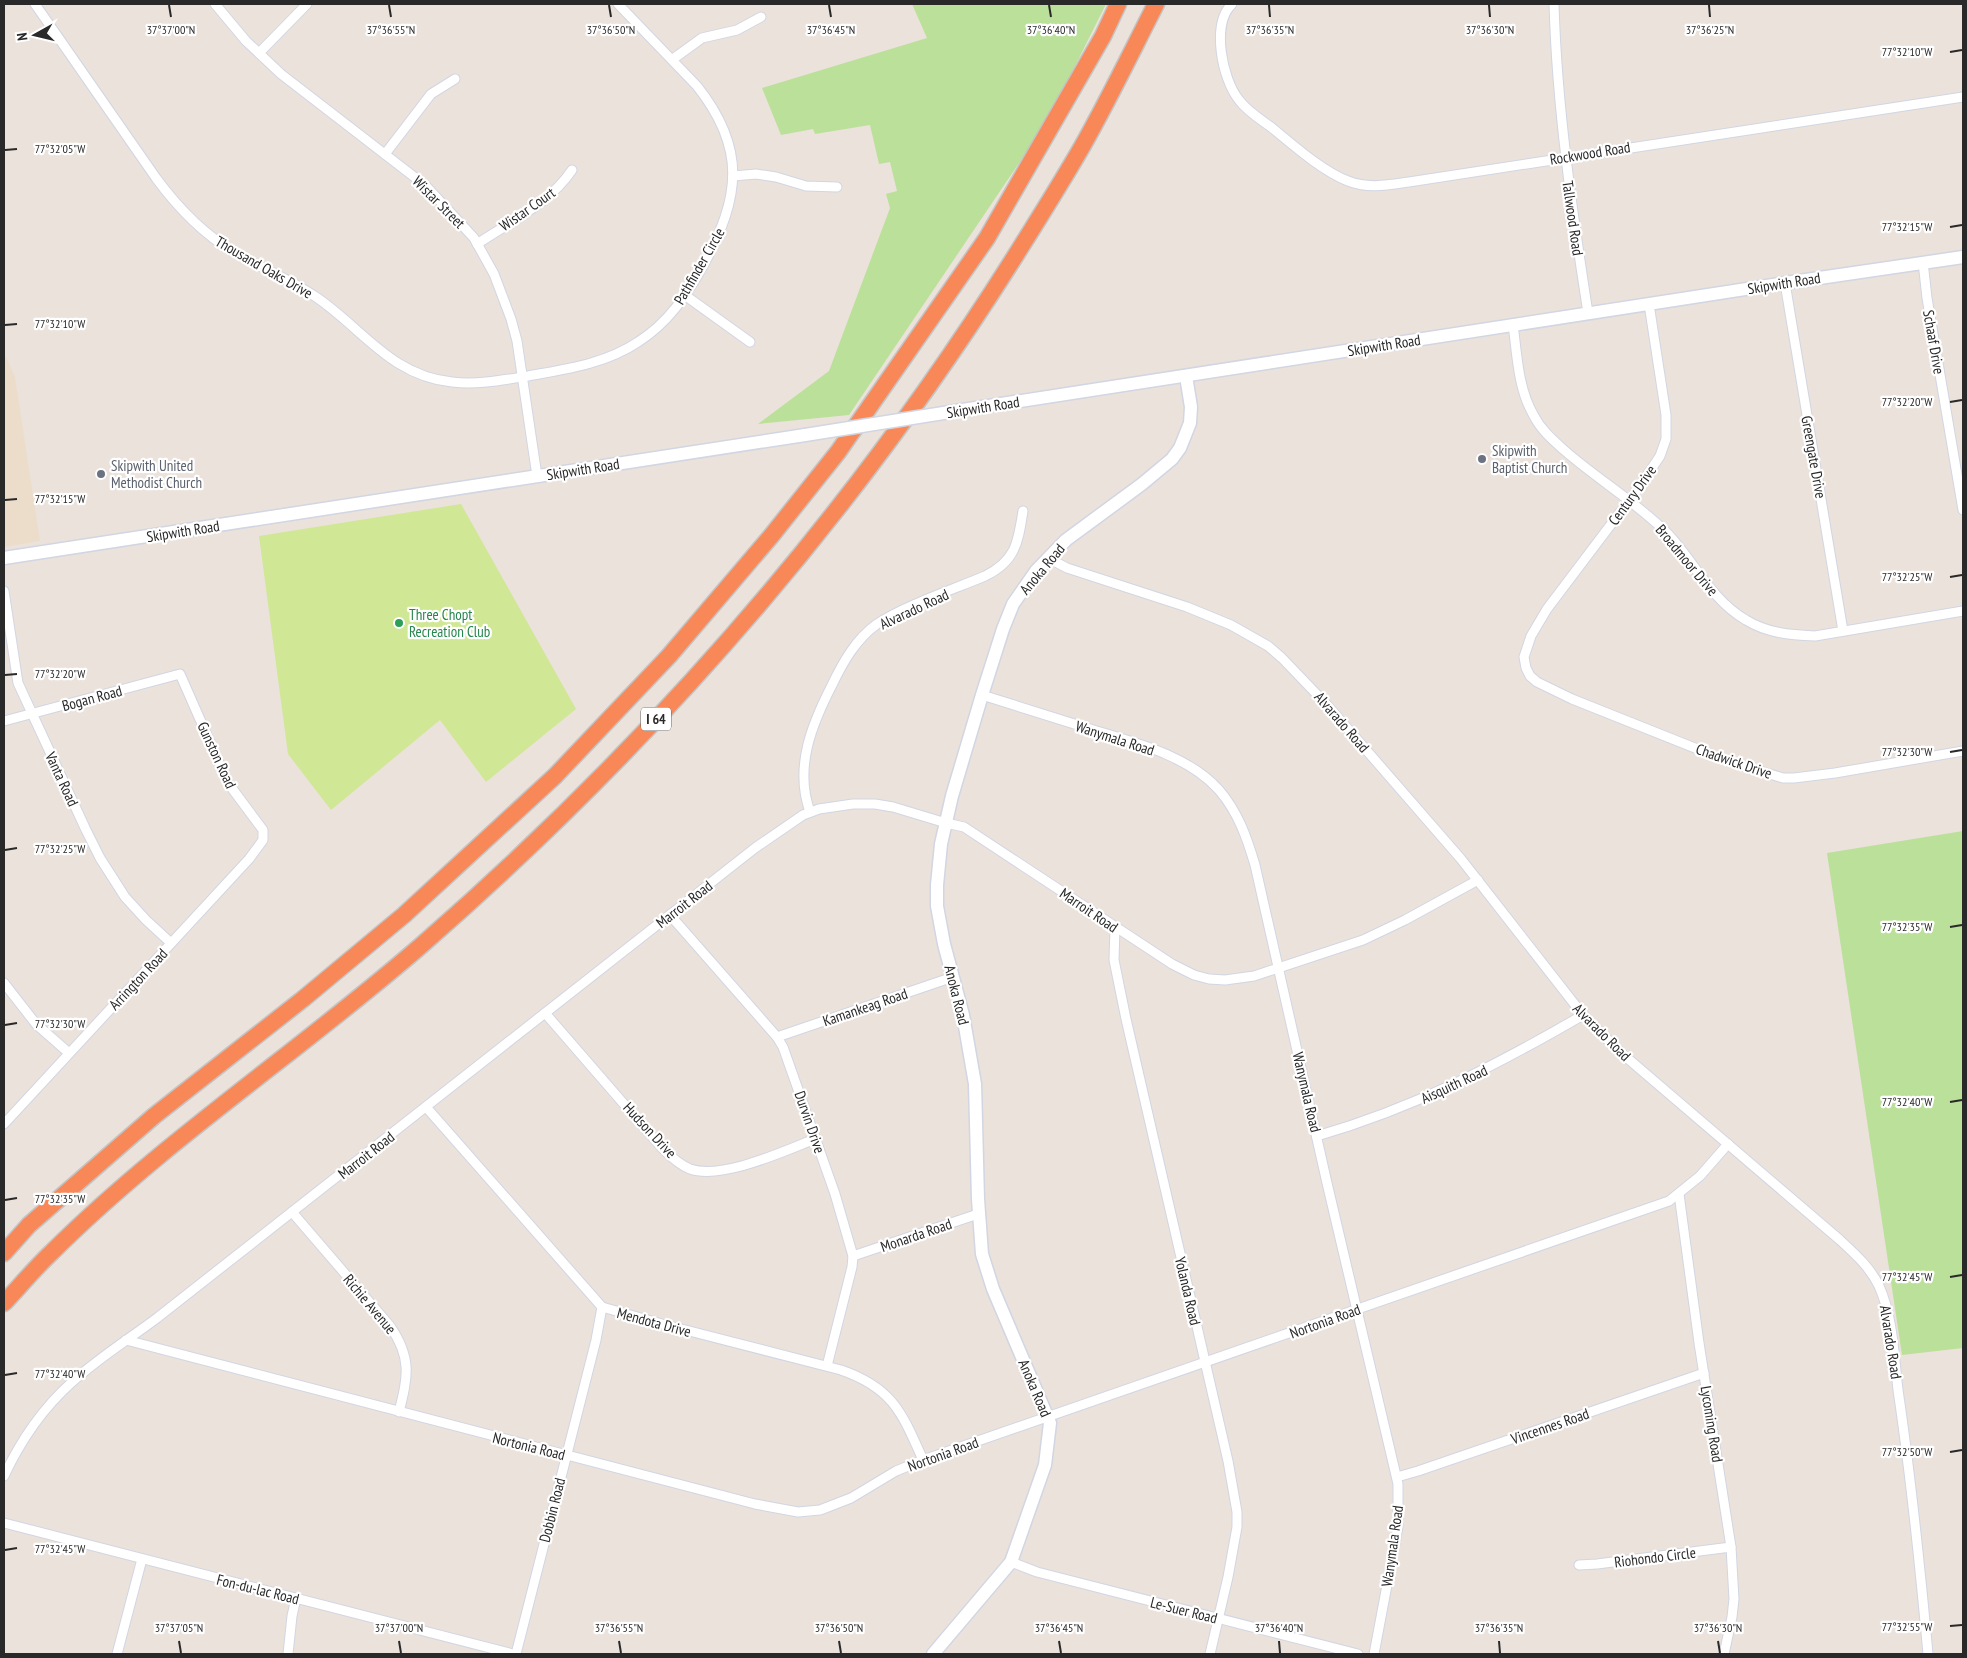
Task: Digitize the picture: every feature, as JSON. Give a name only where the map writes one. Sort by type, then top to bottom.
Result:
[{"type":"highway","name":"I 64","points":[[4,1253],[29,1225],[154,1116],[303,999],[404,915],[527,803],[668,656],[742,571],[838,452],[988,238],[1103,36],[1118,4]]},
{"type":"highway","name":"I 64","points":[[4,1303],[53,1250],[154,1160],[325,1025],[426,941],[550,828],[694,679],[799,557],[865,472],[978,316],[1082,146],[1156,4]]},
{"type":"main road","name":"Skipwith Road","points":[[4,558],[1513,324],[1963,257]]},
{"type":"main road","name":"Anoka Road","points":[[933,1654],[1011,1562],[1045,1465],[1050,1438],[1049,1417],[990,1280],[982,1254],[978,1214],[975,1084],[964,1023],[939,920],[938,869],[946,823],[982,695],[1013,604],[1036,570],[1066,540],[1142,484],[1172,459],[1180,448],[1190,423],[1191,407],[1186,376]]},
{"type":"street","name":"Thousand Oaks Drive","points":[[35,4],[163,188],[184,212],[225,247],[316,297],[347,320],[385,356],[415,373],[450,382],[468,383],[522,377]]},
{"type":"street","name":"Wistar Street","points":[[215,4],[240,35],[297,88],[431,190],[465,227],[477,244],[494,274],[505,299],[517,341],[537,476]]},
{"type":"street","points":[[259,53],[307,4]]},
{"type":"street","name":"Pathfinder Circle","points":[[522,377],[586,365],[617,354],[650,333],[669,316],[686,296],[719,236],[730,204],[733,176],[728,142],[720,121],[707,98],[618,4]]},
{"type":"street","name":"Rockwood Road","points":[[1232,4],[1221,24],[1220,45],[1227,75],[1233,91],[1241,103],[1302,152],[1336,175],[1363,185],[1378,186],[1409,182],[1963,97]]},
{"type":"street","name":"Tallwood Road","points":[[1554,4],[1569,196],[1588,313]]},
{"type":"street","points":[[673,60],[702,38],[737,30],[761,17]]},
{"type":"street","points":[[385,154],[431,94],[454,79]]},
{"type":"street","name":"Wistar Court","points":[[477,244],[549,197],[563,184],[572,170]]},
{"type":"street","points":[[733,176],[756,174],[776,177],[806,186],[837,187]]},
{"type":"street","name":"Schaaf Drive","points":[[1923,262],[1927,298],[1963,510]]},
{"type":"street","name":"Greengate Drive","points":[[1785,283],[1843,631]]},
{"type":"street","points":[[686,296],[750,342]]},
{"type":"street","name":"Century Drive","points":[[1525,665],[1525,649],[1547,609],[1660,456],[1666,433],[1665,406],[1649,304]]},
{"type":"street","name":"Broadmoor Drive","points":[[1513,324],[1523,389],[1528,404],[1539,424],[1576,461],[1667,534],[1715,594],[1745,620],[1761,628],[1790,635],[1815,636],[1963,611]]},
{"type":"street","name":"Alvarado Road","points":[[810,812],[804,785],[804,767],[809,736],[816,716],[857,643],[869,630],[892,615],[985,576],[999,568],[1010,558],[1014,550],[1023,511]]},
{"type":"street","name":"Alvarado Road","points":[[1048,558],[1067,568],[1187,607],[1231,625],[1268,646],[1328,706],[1478,880],[1583,1015],[1619,1051],[1860,1259],[1878,1285],[1884,1300],[1889,1324],[1908,1458],[1928,1654]]},
{"type":"street","name":"Vanta Road","points":[[4,591],[18,683],[86,830],[108,871],[125,897],[171,943]]},
{"type":"street","name":"Chadwick Drive","points":[[1525,665],[1530,676],[1537,682],[1558,693],[1730,762],[1783,778],[1836,773],[1963,751]]},
{"type":"street","name":"Bogan Road","points":[[4,721],[180,674]]},
{"type":"street","name":"Gunston Road","points":[[180,674],[228,783],[263,830]]},
{"type":"street","name":"Wanymala Road","points":[[982,695],[1149,748],[1195,770],[1219,790],[1231,806],[1248,840],[1397,1477],[1398,1527],[1374,1654]]},
{"type":"street","name":"Marroit Road","points":[[4,1476],[18,1449],[47,1407],[72,1382],[782,828],[810,812],[853,804],[875,804],[964,827],[1172,964],[1194,975],[1208,979],[1242,978],[1279,968],[1377,934],[1478,880]]},
{"type":"street","name":"Arrington Road","points":[[4,1124],[261,846],[264,836],[263,830]]},
{"type":"street","name":"Durvin Drive","points":[[670,915],[777,1037],[783,1047],[835,1194],[853,1256],[852,1267],[827,1366]]},
{"type":"street","name":"Yolanda Road","points":[[1115,927],[1114,960],[1126,1019],[1228,1461],[1237,1512],[1235,1545],[1210,1654]]},
{"type":"street","name":"Kamankeag Road","points":[[777,1037],[953,977]]},
{"type":"street","points":[[4,983],[36,1024],[69,1054]]},
{"type":"street","name":"Hudson Drive","points":[[545,1013],[662,1148],[685,1166],[701,1171],[722,1171],[816,1140]]},
{"type":"street","name":"Aisquith Road","points":[[1318,1136],[1451,1087],[1516,1054],[1583,1015]]},
{"type":"street","name":"Mendota Drive","points":[[426,1107],[602,1307],[827,1366],[868,1381],[886,1395],[903,1418],[923,1460]]},
{"type":"street","name":"Nortonia Road","points":[[126,1340],[755,1504],[798,1512],[820,1510],[837,1504],[896,1471],[923,1460],[1669,1201],[1700,1176],[1728,1144]]},
{"type":"street","name":"Lycoming Road","points":[[1679,1194],[1731,1547],[1734,1599],[1724,1654]]},
{"type":"street","name":"Richie Avenue","points":[[292,1212],[398,1337],[406,1357],[408,1372],[399,1412]]},
{"type":"street","name":"Monarda Road","points":[[853,1256],[978,1214]]},
{"type":"street","name":"Dobbin Road","points":[[514,1654],[596,1340],[602,1307]]},
{"type":"street","name":"Vincennes Road","points":[[1397,1477],[1704,1373]]},
{"type":"street","name":"Fon-du-lac Road","points":[[4,1523],[514,1654]]},
{"type":"street","name":"Riohondo Circle","points":[[1579,1565],[1731,1547]]},
{"type":"street","points":[[117,1654],[142,1559]]},
{"type":"street","name":"Le-Suer Road","points":[[1011,1562],[1037,1572],[1358,1654]]},
{"type":"street","points":[[288,1654],[296,1598]]},
{"type":"shaded area","points":[[4,353],[15,377],[40,541],[4,547]]},
{"type":"green space","points":[[912,4],[1106,4],[1048,120],[849,415],[758,424],[829,371],[890,208],[886,194],[897,191],[890,162],[879,164],[870,125],[815,134],[813,129],[781,135],[762,88],[927,38]]},
{"type":"green space","name":"Three Chopt Recreation Club","points":[[461,504],[576,709],[486,782],[440,720],[331,810],[288,754],[259,536]]},
{"type":"green space","points":[[1963,831],[1963,1348],[1902,1355],[1827,853]]},
{"type":"place","name":"Skipwith Baptist Church","points":[[1482,459]]},
{"type":"place","name":"Skipwith United Methodist Church","points":[[101,474]]},
{"type":"place","name":"Three Chopt Recreation Club","points":[[399,623]]}]
